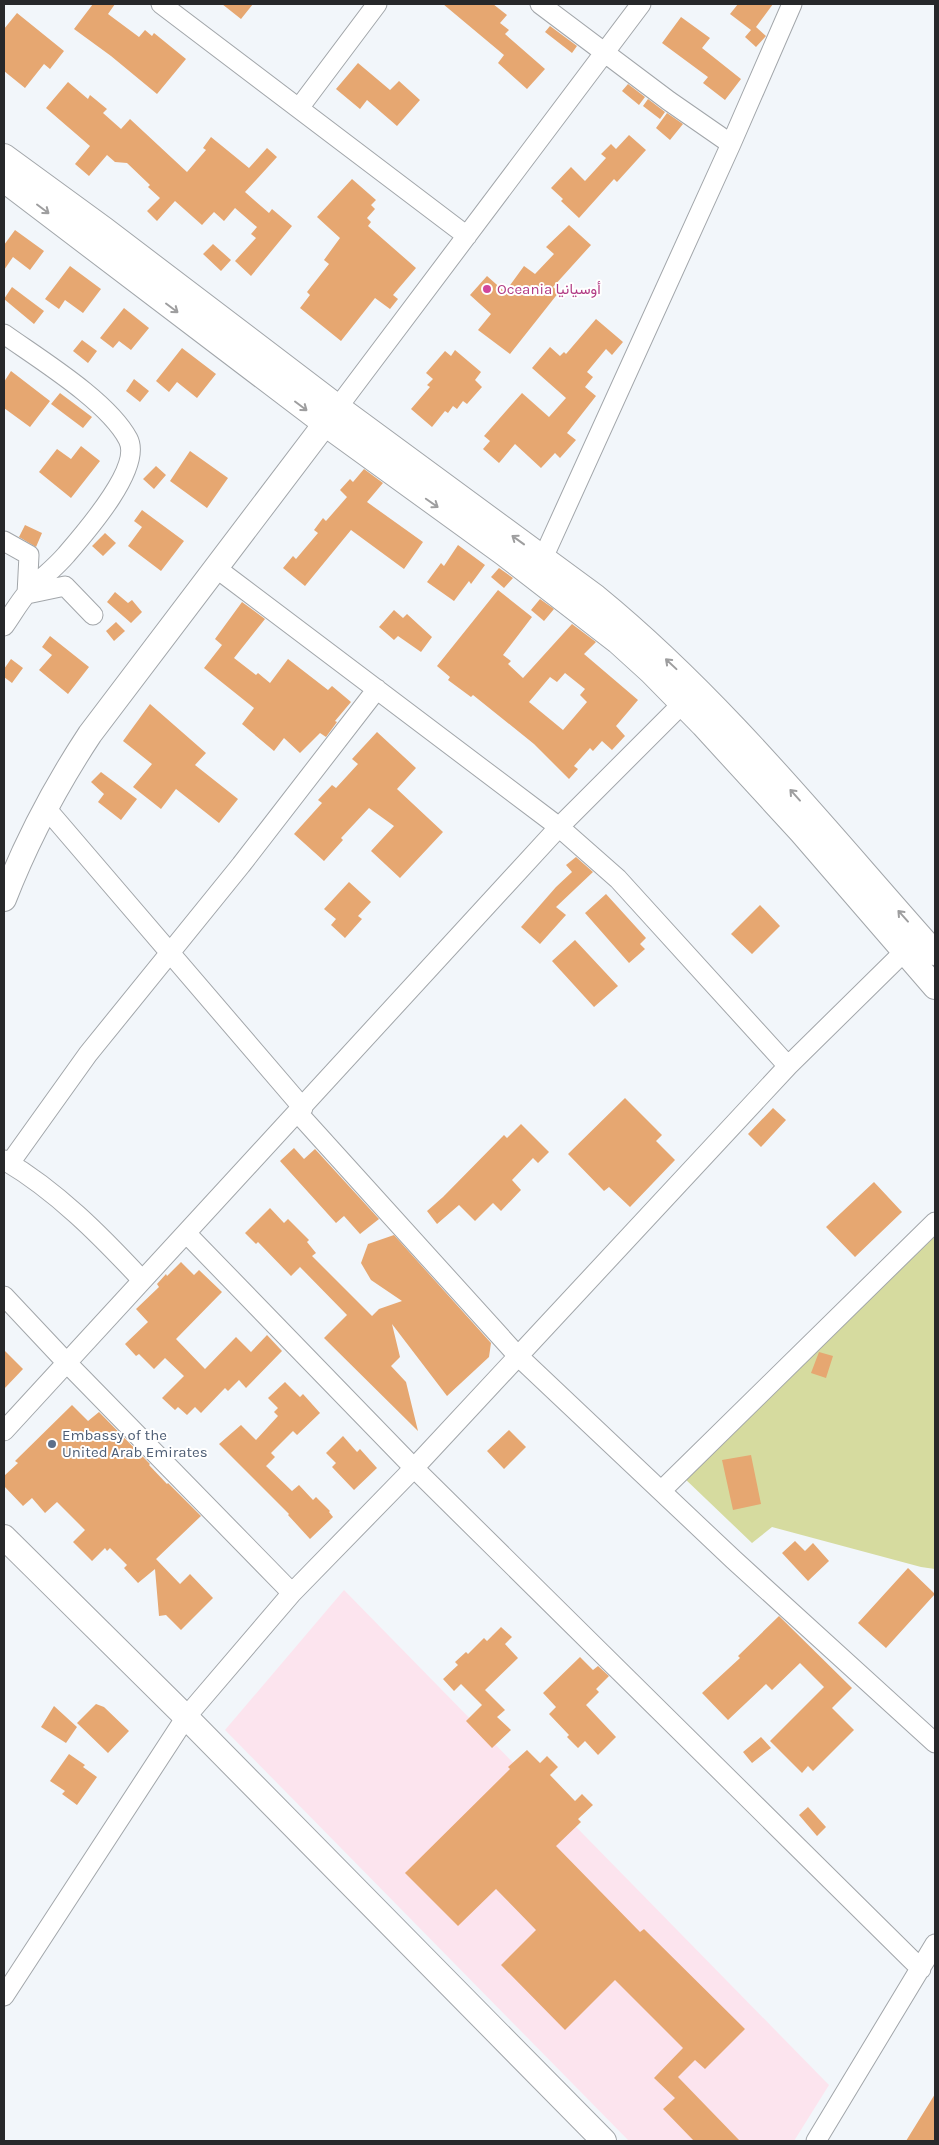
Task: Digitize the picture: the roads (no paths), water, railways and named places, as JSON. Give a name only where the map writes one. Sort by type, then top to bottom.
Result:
[{"type":"main road","points":[[10,173],[331,416],[503,553],[690,696]]},
{"type":"main road","points":[[331,416],[543,558],[632,627],[690,696],[809,826],[912,944],[935,987]]},
{"type":"main road","points":[[4,899],[21,856],[44,807],[90,734],[331,416]]},
{"type":"main road","points":[[912,944],[935,953]]},
{"type":"main road","points":[[4,1537],[186,1717],[604,2141]]},
{"type":"street","points":[[161,4],[467,236]]},
{"type":"street","points":[[298,108],[377,4]]},
{"type":"street","points":[[540,4],[731,144]]},
{"type":"street","points":[[331,416],[641,4]]},
{"type":"street","points":[[543,558],[731,144],[792,4]]},
{"type":"street","points":[[4,334],[94,400],[121,427],[130,441],[132,451],[130,464],[119,487],[66,556],[27,594],[4,626]]},
{"type":"street","points":[[4,541],[29,555],[27,594]]},
{"type":"street","points":[[216,568],[559,827],[618,879],[788,1066]]},
{"type":"street","points":[[27,594],[65,586],[93,615]]},
{"type":"street","points":[[142,1280],[102,1237],[58,1198],[7,1162],[88,1054],[311,777],[377,689]]},
{"type":"street","points":[[4,1431],[301,1110],[559,827],[690,696]]},
{"type":"street","points":[[44,807],[170,952],[301,1110],[517,1356],[935,1744]]},
{"type":"street","points":[[4,1996],[186,1717],[292,1593],[414,1468],[788,1066],[912,944]]},
{"type":"street","points":[[661,1491],[935,1222]]},
{"type":"street","points":[[186,1233],[414,1468],[921,1969]]},
{"type":"street","points":[[4,1296],[292,1593]]},
{"type":"street","points":[[816,2141],[935,1944]]},
{"type":"place","name":"Oceania أوسيانيا","points":[[487,289]]},
{"type":"place","name":"Embassy of the United Arab Emirates","points":[[52,1444]]}]
